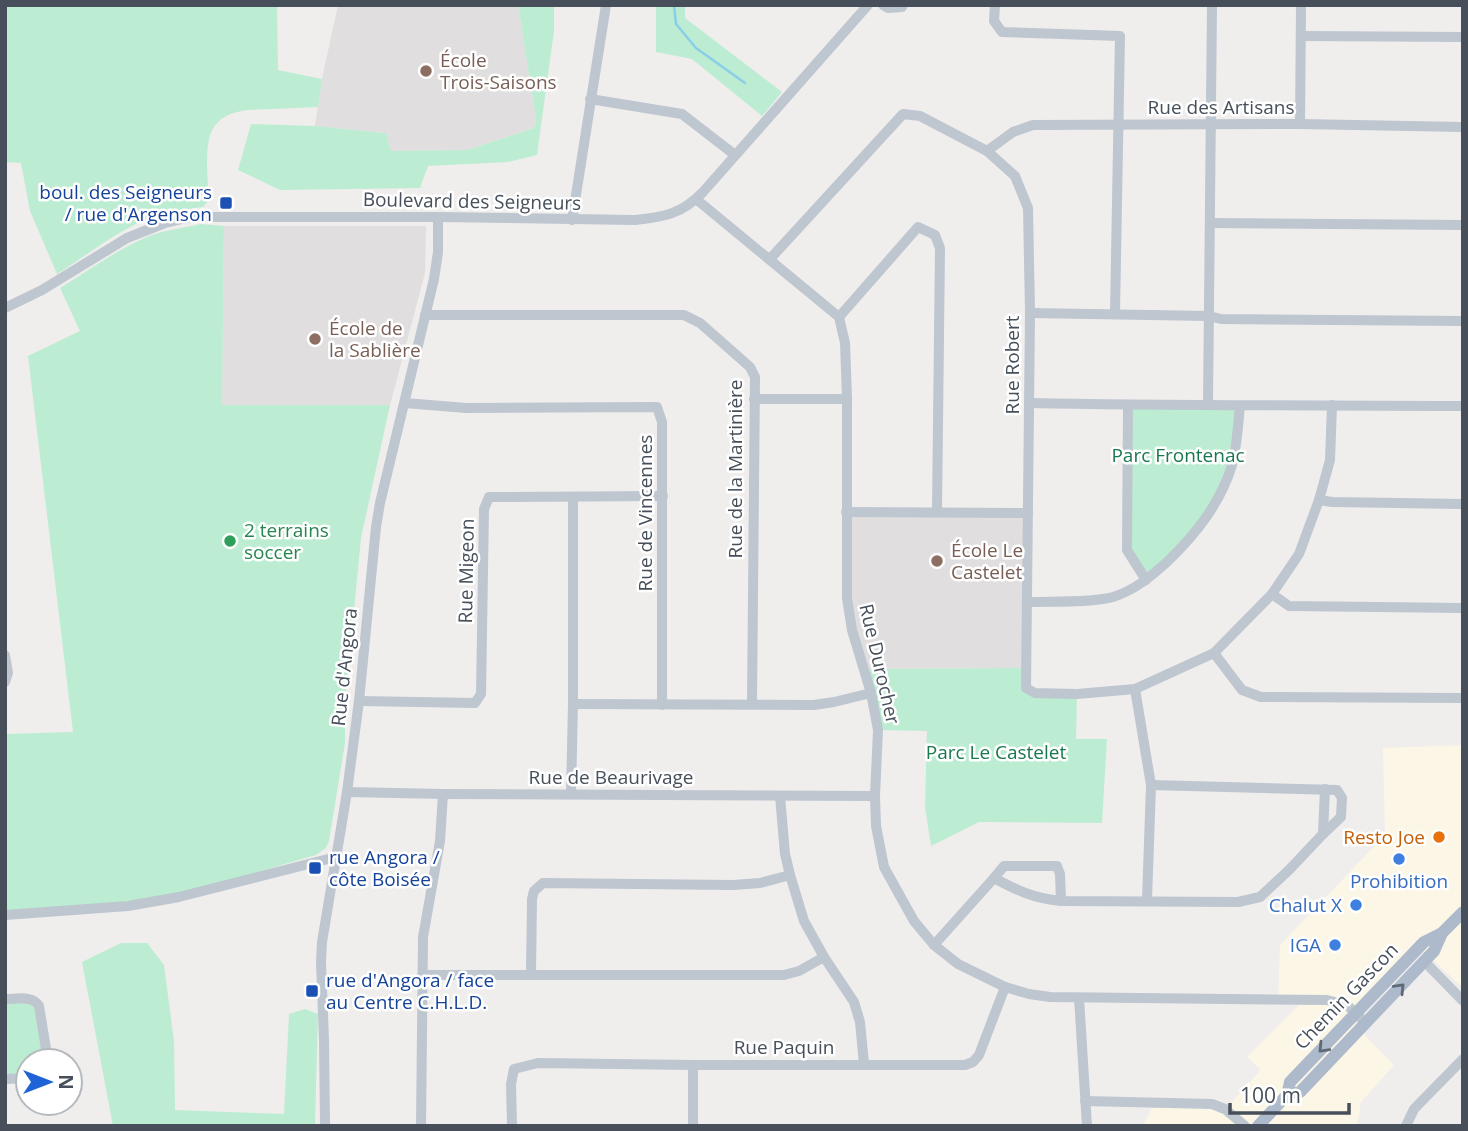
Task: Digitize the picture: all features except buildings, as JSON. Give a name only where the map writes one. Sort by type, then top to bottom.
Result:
[{"type":"main road","name":"Chemin Gascon","points":[[1258,1126],[1287,1095],[1290,1082],[1424,942],[1442,933],[1463,912]]},
{"type":"main road","name":"Chemin Gascon","points":[[1287,1095],[1300,1092],[1434,951],[1442,933]]},
{"type":"street","points":[[572,220],[606,5]]},
{"type":"street","name":"Boulevard des Seigneurs","points":[[5,308],[42,290],[127,238],[165,223],[191,217],[635,220],[664,216],[681,210],[696,199],[868,5]]},
{"type":"street","points":[[883,5],[888,8],[903,5]]},
{"type":"street","points":[[995,5],[994,21],[1002,32],[1121,36],[1115,314]]},
{"type":"street","points":[[1208,404],[1212,5]]},
{"type":"street","points":[[1300,124],[1301,5]]},
{"type":"street","points":[[1301,36],[1463,37]]},
{"type":"street","points":[[590,99],[682,114],[735,155]]},
{"type":"street","name":"Rue Robert","points":[[770,259],[903,114],[920,116],[988,151],[1015,176],[1028,208],[1030,403],[1026,688],[1035,693],[1077,694],[1135,689]]},
{"type":"street","name":"Rue des Artisans","points":[[988,151],[1013,132],[1033,125],[1300,124],[1463,127]]},
{"type":"street","points":[[696,199],[839,317],[918,227],[935,235],[940,248],[937,512]]},
{"type":"street","name":"Rue d'Angora","points":[[325,1126],[322,943],[359,701],[376,527],[434,279],[438,252],[438,218]]},
{"type":"street","points":[[1211,223],[1463,225]]},
{"type":"street","points":[[1030,313],[1209,316],[1221,320],[1463,321]]},
{"type":"street","name":"Rue de la Martinière","points":[[425,315],[684,316],[700,323],[750,367],[754,377],[752,704]]},
{"type":"street","name":"Rue Durocher","points":[[839,317],[845,343],[847,399],[847,598],[852,630],[871,693],[878,730],[876,825],[884,867],[914,921],[934,945],[958,964],[1004,987],[1029,994],[1080,998],[1327,1000],[1343,1004],[1366,1023]]},
{"type":"street","points":[[754,399],[847,399]]},
{"type":"street","name":"Rue de Vincennes","points":[[405,403],[466,408],[657,407],[662,422],[663,705]]},
{"type":"street","points":[[1030,403],[1463,406]]},
{"type":"street","points":[[1128,405],[1127,550],[1146,580]]},
{"type":"street","points":[[1147,900],[1151,785],[1135,689],[1214,653],[1272,594],[1299,554],[1319,500],[1330,460],[1332,405]]},
{"type":"street","points":[[1027,602],[1104,599],[1132,590],[1183,546],[1210,514],[1223,488],[1232,464],[1240,406]]},
{"type":"street","name":"Rue Migeon","points":[[359,701],[475,703],[481,695],[484,509],[489,497],[663,496]]},
{"type":"street","points":[[571,794],[573,498]]},
{"type":"street","points":[[1319,500],[1463,504]]},
{"type":"street","points":[[846,512],[1028,513]]},
{"type":"street","points":[[1272,594],[1289,607],[1463,608]]},
{"type":"street","points":[[1214,653],[1241,690],[1261,697],[1463,698]]},
{"type":"street","points":[[5,655],[8,673],[5,682]]},
{"type":"street","points":[[573,704],[814,705],[871,693]]},
{"type":"street","points":[[994,878],[1016,890],[1039,898],[1060,901],[1238,902],[1260,897],[1341,817],[1342,798],[1337,790],[1151,785]]},
{"type":"street","points":[[1323,834],[1325,789]]},
{"type":"street","name":"Rue de Beaurivage","points":[[347,792],[875,796]]},
{"type":"street","points":[[421,1126],[423,937],[440,841],[443,794]]},
{"type":"street","points":[[780,796],[785,854],[804,921],[854,1002],[860,1022],[864,1064]]},
{"type":"street","points":[[5,915],[140,904],[179,897],[336,857]]},
{"type":"street","points":[[934,945],[1004,866],[1057,866],[1060,901]]},
{"type":"street","points":[[531,974],[531,899],[534,891],[543,883],[733,885],[760,883],[790,875]]},
{"type":"street","points":[[422,975],[784,975],[799,971],[824,957]]},
{"type":"street","points":[[1424,962],[1463,1001]]},
{"type":"street","name":"Rue Paquin","points":[[512,1126],[511,1084],[514,1069],[538,1063],[965,1065],[973,1062],[979,1055],[1004,987]]},
{"type":"street","points":[[1080,998],[1087,1126]]},
{"type":"street","points":[[5,999],[36,1001],[46,1047]]},
{"type":"street","points":[[1406,1126],[1414,1109],[1463,1059]]},
{"type":"street","points":[[693,1065],[693,1126]]},
{"type":"street","points":[[1085,1101],[1212,1104],[1225,1109],[1245,1126]]},
{"type":"shaded area","name":"École Trois-Saisons","points":[[338,5],[518,5],[536,119],[534,128],[467,150],[391,151],[386,133],[315,126]]},
{"type":"shaded area","name":"École de la Sablière","points":[[224,226],[426,226],[425,273],[390,405],[222,405]]},
{"type":"shaded area","name":"École Le Castelet","points":[[846,512],[1028,513],[1027,668],[863,669],[852,630]]},
{"type":"shaded area","points":[[1463,745],[1463,984],[1461,986],[1418,946],[1349,1019],[1394,1065],[1361,1102],[1357,1126],[1143,1126],[1152,1108],[1213,1108],[1220,1114],[1261,1070],[1247,1057],[1300,1004],[1278,1002],[1280,945],[1385,835],[1383,748]]},
{"type":"green space","points":[[5,5],[277,5],[278,70],[322,79],[318,107],[254,110],[226,116],[213,129],[209,139],[209,200],[203,207],[167,213],[143,221],[117,234],[57,274],[30,211],[21,163],[5,162]]},
{"type":"green space","points":[[518,5],[554,5],[554,31],[537,155],[508,162],[428,166],[420,188],[280,190],[238,170],[251,124],[315,126],[386,133],[391,151],[467,150],[534,128],[536,119]]},
{"type":"green space","points":[[656,5],[685,5],[685,18],[782,92],[762,116],[692,59],[656,52]]},
{"type":"green space","points":[[201,224],[224,226],[222,405],[390,405],[361,538],[345,702],[345,743],[329,841],[326,848],[316,855],[196,890],[129,903],[5,911],[5,734],[73,732],[28,356],[80,331],[60,288],[113,254],[147,237]]},
{"type":"green space","name":"Parc Frontenac","points":[[1128,405],[1240,406],[1227,464],[1214,499],[1198,524],[1147,577],[1127,550]]},
{"type":"green space","name":"Parc Le Castelet","points":[[1027,668],[1026,688],[1077,694],[1076,739],[1107,739],[1102,823],[979,822],[931,846],[925,807],[927,731],[878,730],[863,669]]},
{"type":"green space","points":[[121,943],[147,943],[164,965],[174,1041],[175,1110],[284,1114],[289,1014],[305,1009],[318,1014],[315,1126],[113,1126],[82,962]]},
{"type":"green space","points":[[5,999],[32,999],[44,1047],[14,1047],[14,1079],[5,1079]]},
{"type":"waterway","points":[[674,5],[676,24],[696,48],[745,83]]},
{"type":"place","name":"École Trois-Saisons","points":[[426,71]]},
{"type":"place","name":"boul. des Seigneurs / rue d'Argenson","points":[[226,203]]},
{"type":"place","name":"École de la Sablière","points":[[315,339]]},
{"type":"place","name":"2 terrains soccer","points":[[230,541]]},
{"type":"place","name":"École Le Castelet","points":[[937,561]]},
{"type":"place","name":"Resto Joe","points":[[1439,837]]},
{"type":"place","name":"Prohibition","points":[[1399,859]]},
{"type":"place","name":"rue Angora / côte Boisée","points":[[315,868]]},
{"type":"place","name":"Chalut X","points":[[1356,905]]},
{"type":"place","name":"IGA","points":[[1335,945]]},
{"type":"place","name":"rue d'Angora / face au Centre C.H.L.D.","points":[[312,991]]}]
